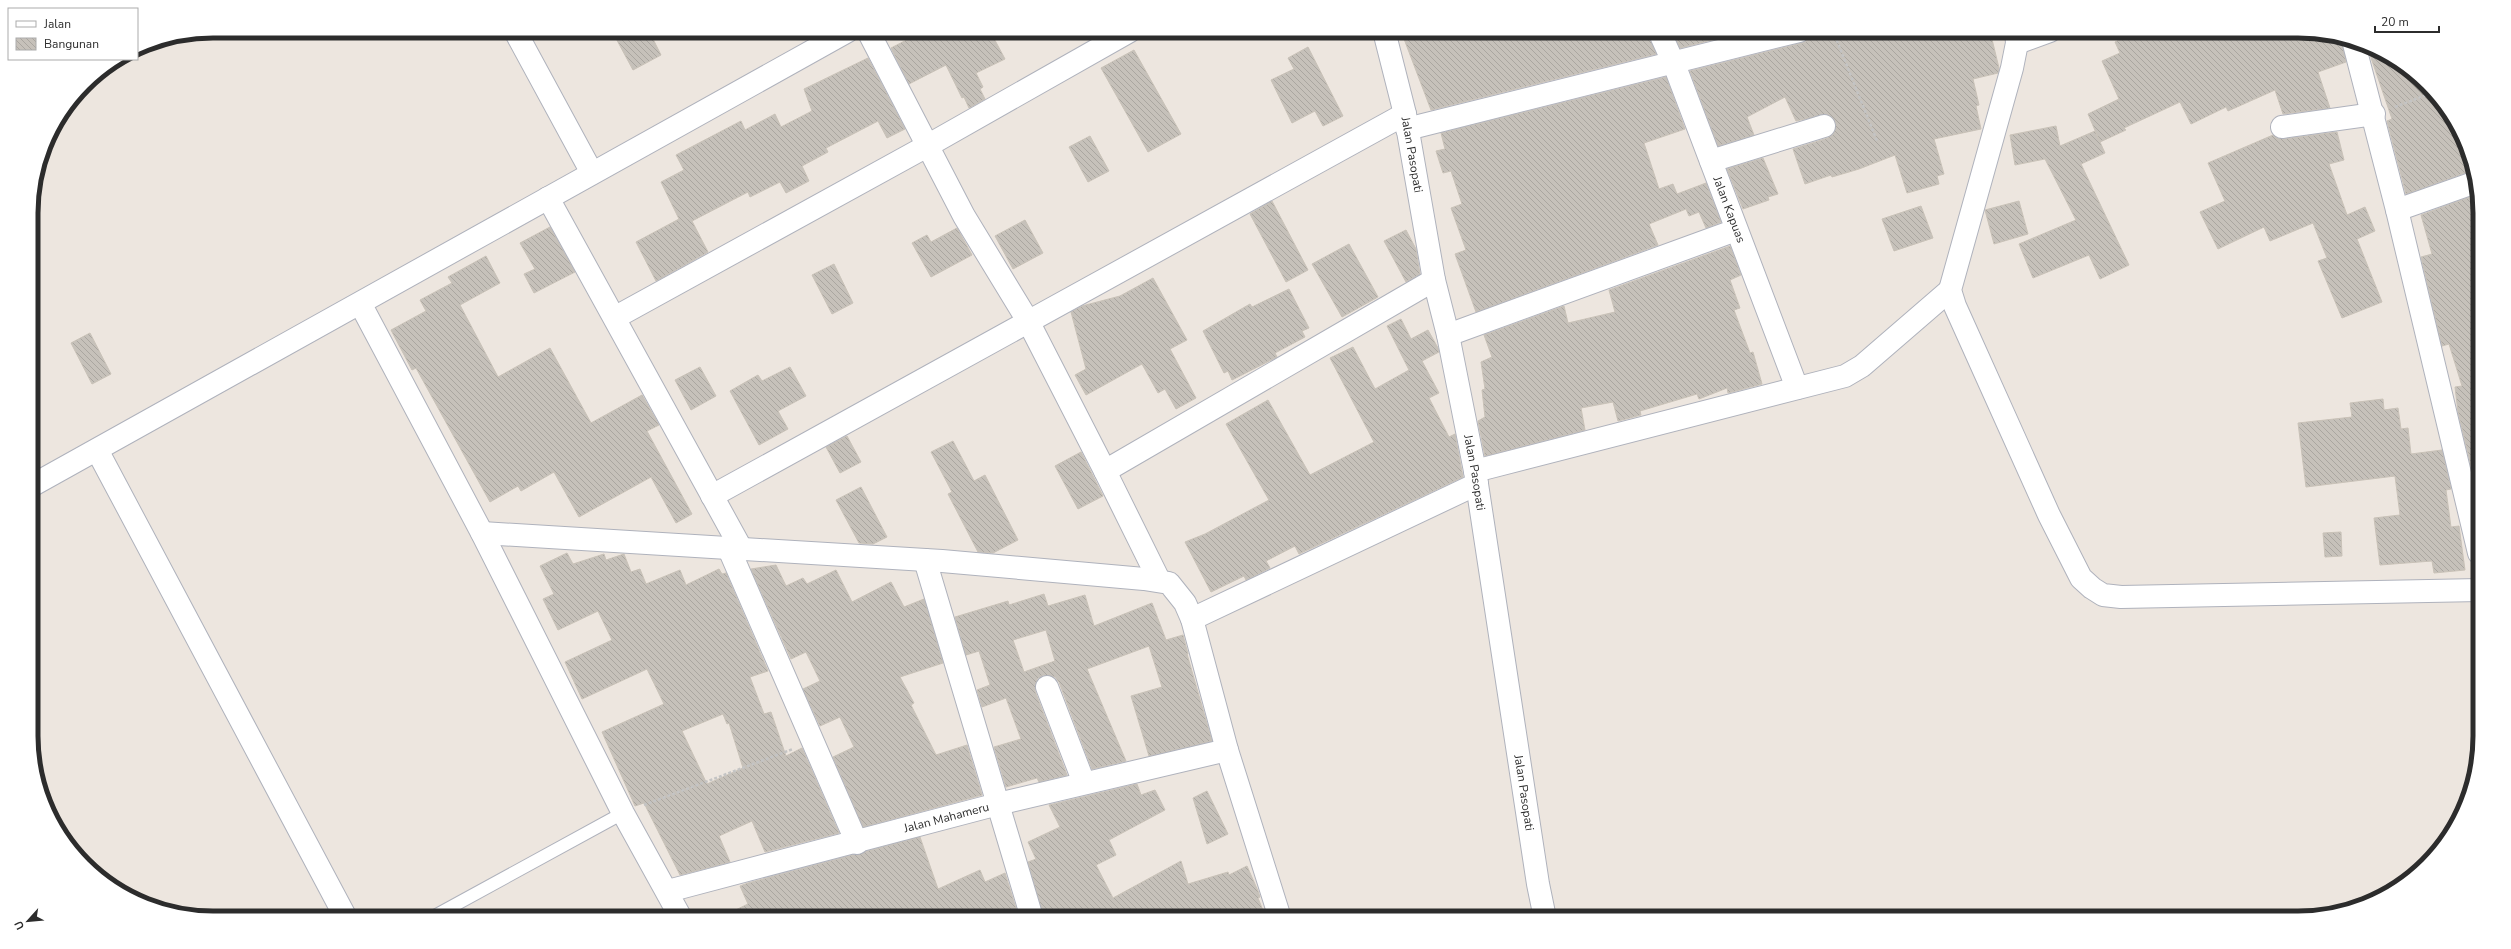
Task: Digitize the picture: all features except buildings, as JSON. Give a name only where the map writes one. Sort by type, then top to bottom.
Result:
[{"type":"street","points":[[519,38],[592,173]]},
{"type":"street","points":[[38,482],[361,304],[592,173],[835,38]]},
{"type":"street","points":[[872,38],[964,216],[1028,321],[1159,580]]},
{"type":"street","points":[[616,317],[927,146],[1118,38]]},
{"type":"street","name":"Jalan Pasopati","points":[[1386,38],[1406,121],[1434,280],[1448,334],[1476,477],[1538,884],[1544,911]]},
{"type":"street","name":"Jalan Kapuas","points":[[1662,38],[1674,64],[1797,388]]},
{"type":"street","points":[[712,496],[1028,321],[1406,121],[1674,64],[1772,38]]},
{"type":"street","points":[[2016,38],[2012,68],[1950,290],[1955,306],[2049,515],[2081,578],[2103,595],[2121,597],[2473,590]]},
{"type":"street","points":[[2355,47],[2374,114],[2473,524]]},
{"type":"street","points":[[2282,127],[2374,114]]},
{"type":"street","points":[[1711,161],[1824,126]]},
{"type":"street","points":[[2397,210],[2471,184]]},
{"type":"street","points":[[548,198],[616,317],[712,496],[736,550],[857,843]]},
{"type":"street","points":[[1448,334],[1736,230]]},
{"type":"street","points":[[1104,471],[1434,280]]},
{"type":"street","points":[[1192,619],[1476,477],[1627,430],[1845,376],[1862,366],[1950,290]]},
{"type":"street","points":[[361,304],[482,533],[623,813],[668,891],[678,911]]},
{"type":"street","points":[[97,450],[342,911]]},
{"type":"street","points":[[482,533],[736,550],[925,560],[1159,580],[1169,583],[1185,602],[1192,619],[1227,750],[1278,911]]},
{"type":"street","points":[[925,560],[1030,911]]},
{"type":"street","points":[[1047,687],[1084,783]]},
{"type":"street","name":"Jalan Mahameru","points":[[668,891],[857,843],[998,804],[1227,750]]},
{"type":"lane","points":[[444,911],[623,813]]},
{"type":"path","points":[[1836,38],[1878,141]]},
{"type":"path","points":[[2374,114],[2427,94]]},
{"type":"path","points":[[623,813],[795,748]]}]
